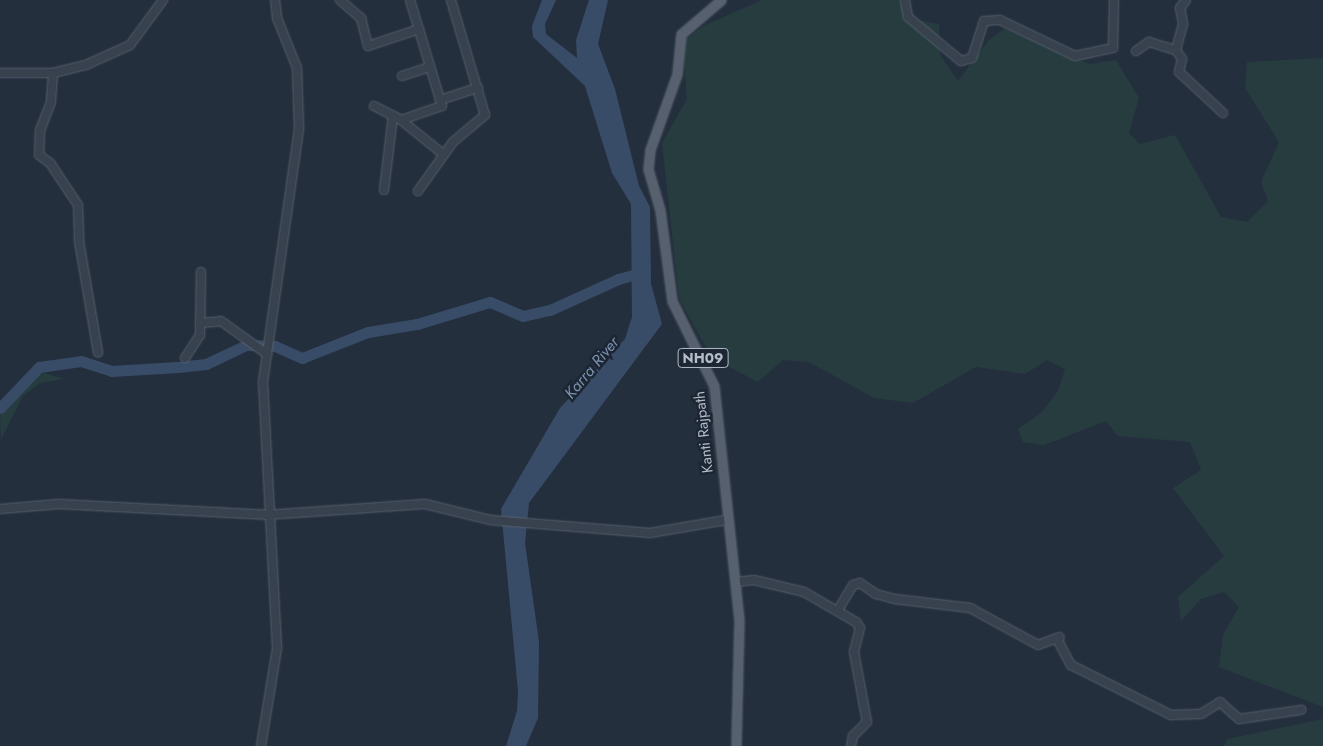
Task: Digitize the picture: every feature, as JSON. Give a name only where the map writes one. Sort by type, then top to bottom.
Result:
[{"type":"main road","name":"Kanti Rajpath","points":[[721,0],[681,34],[678,74],[650,150],[648,169],[660,210],[672,301],[714,386],[726,520],[735,582],[740,681],[736,746]]},
{"type":"street","points":[[0,73],[52,73],[88,64],[130,45],[163,0]]},
{"type":"street","points":[[262,746],[277,648],[266,515],[268,439],[263,382],[299,110],[296,68],[276,18],[275,0]]},
{"type":"street","points":[[340,0],[361,18],[368,46],[419,29]]},
{"type":"street","points":[[401,120],[442,106],[410,0]]},
{"type":"street","points":[[418,191],[444,155],[485,115],[451,0]]},
{"type":"street","points":[[905,0],[908,17],[961,61],[972,58],[984,21],[1000,20],[1075,56],[1113,48],[1114,0]]},
{"type":"street","points":[[1176,50],[1183,24],[1180,8],[1186,0]]},
{"type":"street","points":[[1136,51],[1149,42],[1176,50],[1182,59],[1178,72],[1223,113]]},
{"type":"street","points":[[402,76],[430,67]]},
{"type":"street","points":[[52,73],[51,102],[40,130],[39,155],[78,205],[79,241],[98,352]]},
{"type":"street","points":[[440,100],[478,88]]},
{"type":"street","points":[[374,106],[401,120],[444,155]]},
{"type":"street","points":[[384,190],[393,116]]},
{"type":"street","points":[[185,358],[200,335],[200,272]]},
{"type":"street","points":[[200,323],[220,321],[268,352]]},
{"type":"street","points":[[0,509],[59,504],[266,515],[425,504],[490,520],[650,533],[726,520]]},
{"type":"street","points":[[735,582],[754,580],[804,592],[838,610],[860,628],[854,652],[867,722],[853,736],[851,746]]},
{"type":"street","points":[[838,610],[854,585],[860,583],[876,594],[894,599],[970,608],[1038,645],[1059,638],[1071,665],[1171,715],[1201,714],[1220,702],[1239,719],[1302,710]]},
{"type":"green space","points":[[762,0],[902,0],[916,20],[939,24],[940,55],[958,81],[988,41],[1005,28],[1089,64],[1116,60],[1139,98],[1129,133],[1140,144],[1175,135],[1221,217],[1247,222],[1268,201],[1261,182],[1279,142],[1245,88],[1247,62],[1323,58],[1323,707],[1219,667],[1223,635],[1239,607],[1224,592],[1201,599],[1181,621],[1178,597],[1224,556],[1173,488],[1201,470],[1190,442],[1118,436],[1106,421],[1044,445],[1023,442],[1018,429],[1042,412],[1058,391],[1065,369],[1047,360],[1025,374],[976,367],[913,403],[874,398],[809,362],[783,360],[758,382],[712,358],[679,299],[662,143],[687,99],[682,42],[703,26]]},
{"type":"green space","points":[[44,373],[65,379],[40,383],[23,396],[1,439],[0,415],[30,380]]},
{"type":"green space","points":[[1323,719],[1323,746],[1224,746],[1227,739]]},
{"type":"water","points":[[542,0],[556,0],[545,24],[546,34],[577,58],[576,40],[589,0],[608,0],[598,44],[615,89],[639,186],[650,207],[651,284],[662,324],[529,503],[525,543],[539,642],[538,718],[526,746],[506,746],[517,711],[518,691],[501,509],[560,408],[625,339],[632,317],[631,204],[612,173],[585,86],[533,37],[532,26]]},
{"type":"waterway","points":[[0,408],[39,367],[81,361],[111,371],[178,367],[206,364],[246,345],[275,346],[302,358],[368,332],[417,324],[490,302],[523,316],[550,310],[618,279],[641,273]]},
{"type":"water label","name":"Karra River","points":[[592,368]]}]
